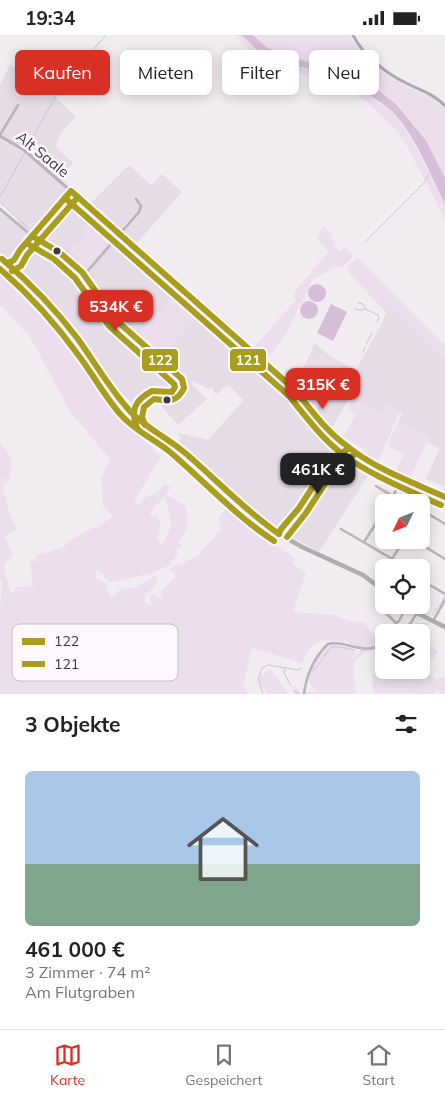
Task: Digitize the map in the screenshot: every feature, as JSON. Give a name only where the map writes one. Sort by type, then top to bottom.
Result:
[{"type":"main road","points":[[353,35],[369,56],[390,73],[403,82],[431,94],[445,106]]},
{"type":"main road","points":[[0,257],[16,270],[40,295],[76,338],[125,407],[135,417],[174,444],[256,519],[290,540],[363,575],[375,584]]},
{"type":"main road","points":[[416,614],[445,627]]},
{"type":"street","name":"Alt Saale","points":[[18,105],[0,136],[24,150],[295,390],[320,421],[349,448],[370,462],[403,479],[445,497]]},
{"type":"street","name":"Alt Saale","points":[[8,263],[71,191]]},
{"type":"street","points":[[85,274],[139,212],[141,206],[136,199]]},
{"type":"street","points":[[0,209],[32,237],[59,252],[85,274],[113,317],[184,381],[183,391],[174,401],[154,399],[136,413],[135,417]]},
{"type":"street","points":[[15,257],[16,270]]},
{"type":"street","points":[[135,417],[144,407]]},
{"type":"street","points":[[142,411],[142,417],[146,425]]},
{"type":"street","points":[[279,534],[299,508],[325,467],[349,448]]},
{"type":"street","points":[[394,494],[403,479]]},
{"type":"street","points":[[376,486],[391,494]]},
{"type":"street","points":[[430,497],[433,492]]},
{"type":"street","points":[[430,515],[445,523]]},
{"type":"street","points":[[279,534],[284,530],[286,524]]},
{"type":"street","points":[[364,542],[375,525]]},
{"type":"street","points":[[341,529],[392,559],[398,549]]},
{"type":"street","points":[[284,530],[290,540]]},
{"type":"street","points":[[429,549],[445,559]]},
{"type":"street","points":[[430,585],[445,594]]},
{"type":"street","points":[[433,621],[445,600]]},
{"type":"street","points":[[387,614],[396,623],[403,614]]},
{"type":"street","points":[[410,624],[416,614]]},
{"type":"street","points":[[304,694],[310,670],[320,653],[330,643],[358,649],[375,646]]},
{"type":"shaded area","points":[[235,35],[241,35],[258,50],[248,49]]},
{"type":"shaded area","points":[[241,35],[253,35],[266,47],[273,50],[257,50]]},
{"type":"shaded area","points":[[253,35],[350,35],[353,42],[361,50],[309,50],[309,62],[299,60],[299,50],[273,50],[266,47]]},
{"type":"shaded area","points":[[299,60],[309,62],[309,69],[299,67]]},
{"type":"shaded area","points":[[10,65],[15,68],[15,95],[54,95],[76,117],[63,130],[56,143],[57,148],[73,163],[60,178],[90,204],[129,165],[151,185],[162,174],[182,192],[135,245],[178,290],[138,336],[161,357],[204,311],[246,348],[293,394],[295,393],[308,410],[306,413],[310,418],[313,416],[336,440],[326,455],[329,459],[298,508],[292,514],[289,513],[280,528],[277,529],[262,519],[232,494],[188,454],[179,443],[181,439],[178,433],[208,440],[244,400],[229,386],[226,386],[217,394],[211,387],[208,389],[194,381],[191,384],[207,399],[178,425],[153,397],[137,407],[119,391],[71,327],[19,266],[17,259],[0,252],[0,210],[16,223],[20,219],[0,202],[0,85]]},
{"type":"shaded area","points":[[299,67],[309,69],[309,76],[299,73]]},
{"type":"shaded area","points":[[379,68],[410,88],[432,97],[445,109],[445,178],[427,142],[398,105],[379,90]]},
{"type":"shaded area","points":[[379,91],[397,105],[427,142],[445,178],[445,204],[417,146],[395,114],[369,95],[379,95]]},
{"type":"shaded area","points":[[356,95],[368,95],[394,113],[412,140],[445,204],[445,219],[409,149],[396,130],[367,102]]},
{"type":"shaded area","points":[[95,215],[115,233],[115,236],[88,268],[83,270],[76,264],[80,259],[69,250],[83,238],[80,231]]},
{"type":"shaded area","points":[[323,226],[333,235],[334,245],[340,252],[345,247],[352,255],[340,265],[313,279],[285,336],[268,358],[255,346],[296,300],[294,297],[295,291],[329,252],[317,238]]},
{"type":"shaded area","points":[[357,257],[445,346],[445,361],[387,303],[382,308],[352,276],[347,268]]},
{"type":"shaded area","points":[[0,269],[11,277],[14,274],[66,330],[61,335],[71,349],[73,348],[122,420],[161,456],[134,501],[139,506],[144,498],[157,493],[164,484],[171,487],[164,498],[168,496],[186,506],[188,526],[179,542],[182,547],[176,550],[178,553],[170,565],[149,574],[111,582],[96,570],[96,578],[109,585],[106,588],[111,599],[121,589],[137,587],[156,575],[158,580],[145,598],[145,602],[152,605],[149,595],[151,594],[157,595],[163,600],[161,592],[176,576],[170,569],[178,563],[180,565],[199,554],[221,529],[219,516],[234,502],[274,533],[269,541],[295,558],[292,564],[306,573],[293,612],[333,615],[350,621],[365,623],[375,638],[375,646],[362,647],[353,645],[345,640],[343,642],[317,642],[310,649],[302,663],[252,648],[243,686],[249,694],[0,694],[2,581],[0,581],[0,466],[2,465],[0,465],[0,444],[12,462],[8,482],[4,485],[4,474],[3,487],[17,530],[4,536],[13,555],[4,564],[5,575],[12,594],[17,587],[33,586],[30,561],[37,561],[36,555],[63,548],[66,543],[96,526],[97,528],[113,516],[103,505],[101,479],[110,459],[71,413],[29,335],[0,305]],"holes":[[[164,498],[171,522],[169,532],[162,545],[157,540],[161,523],[156,515],[151,517],[150,514],[154,507]]]},
{"type":"shaded area","points":[[317,284],[323,287],[326,293],[323,299],[317,302],[311,299],[308,293],[311,287]]},
{"type":"shaded area","points":[[178,290],[202,311],[161,357],[138,336]]},
{"type":"shaded area","points":[[309,301],[315,304],[318,310],[315,316],[309,319],[303,316],[300,310],[303,304]]},
{"type":"shaded area","points":[[387,303],[445,361],[445,486],[426,479],[440,448],[427,442],[429,437],[398,423],[402,414],[385,405],[381,413],[353,397],[356,392],[350,384],[357,375],[355,372],[381,325],[386,313],[382,308]]},
{"type":"shaded area","points":[[331,304],[347,312],[333,341],[317,333]]},
{"type":"shaded area","points":[[314,343],[330,356],[352,368],[345,385],[347,388],[344,392],[348,398],[347,402],[333,426],[322,421],[294,384],[310,355]]},
{"type":"shaded area","points":[[355,397],[381,413],[385,405],[399,413],[378,462],[364,454],[365,450],[342,438],[356,414],[348,409]]},
{"type":"shaded area","points":[[398,423],[429,437],[410,478],[396,472],[404,454],[387,446]]},
{"type":"shaded area","points":[[349,452],[374,466],[319,552],[288,535],[286,529],[293,519],[297,519],[310,494],[330,467],[336,460]]},
{"type":"shaded area","points":[[334,645],[354,649],[356,654],[351,660],[361,652],[372,651],[355,661],[356,692],[354,694],[301,694],[310,691],[316,692],[307,680],[317,659],[324,650]]},
{"type":"shaded area","points":[[430,645],[438,652],[430,664]]},
{"type":"shaded area","points":[[270,669],[289,694],[267,694],[258,681],[260,676]]},
{"type":"shaded area","points":[[375,672],[375,679],[430,679],[430,672],[435,680],[445,676],[445,694],[437,690],[434,694],[373,693],[372,674]]},
{"type":"shaded area","points":[[295,686],[301,694],[293,694]]},
{"type":"waterway","points":[[26,149],[64,82],[106,35]]},
{"type":"waterway","points":[[0,197],[24,154]]},
{"type":"waterway","points":[[365,242],[424,183],[429,174]]},
{"type":"waterway","points":[[0,202],[28,228]]},
{"type":"waterway","points":[[341,266],[351,257]]},
{"type":"waterway","points":[[358,303],[363,304],[365,308]]},
{"type":"waterway","points":[[355,309],[365,309],[378,315],[377,322]]},
{"type":"waterway","points":[[366,344],[372,333]]},
{"type":"waterway","points":[[363,352],[365,347]]},
{"type":"waterway","points":[[439,607],[445,596]]},
{"type":"waterway","points":[[312,671],[331,647],[354,650]]},
{"type":"waterway","points":[[360,651],[375,648]]},
{"type":"waterway","points":[[263,694],[258,679],[262,668],[268,665],[298,670],[302,668]]},
{"type":"waterway","points":[[285,668],[284,673],[291,686]]},
{"type":"waterway","points":[[293,690],[299,694]]},
{"type":"transit line","name":"122","points":[[8,263],[14,260],[20,250],[71,191],[295,390],[319,420],[339,440],[369,462],[445,497]]},
{"type":"transit line","name":"121","points":[[12,271],[21,266],[27,255],[78,197]]},
{"type":"transit line","name":"121","points":[[65,198],[289,396],[307,419],[341,453],[377,476],[441,505]]},
{"type":"transit line","name":"122","points":[[32,236],[59,252],[82,272],[116,320],[182,379],[184,388],[175,399],[154,399],[144,407],[142,417],[145,425]]},
{"type":"transit line","name":"121","points":[[28,244],[54,259],[75,278],[109,326],[174,384],[175,387],[172,392],[152,391],[138,402],[134,411],[137,428]]},
{"type":"transit line","name":"122","points":[[2,259],[33,287],[61,318],[78,339],[115,393],[135,416],[184,452],[242,505],[279,534]]},
{"type":"transit line","name":"121","points":[[0,269],[52,321],[126,421],[170,452],[234,510],[274,541]]},
{"type":"transit line","name":"122","points":[[279,534],[299,508],[325,468],[332,460],[349,448]]},
{"type":"transit line","name":"121","points":[[287,537],[306,513],[332,473],[354,455]]}]
